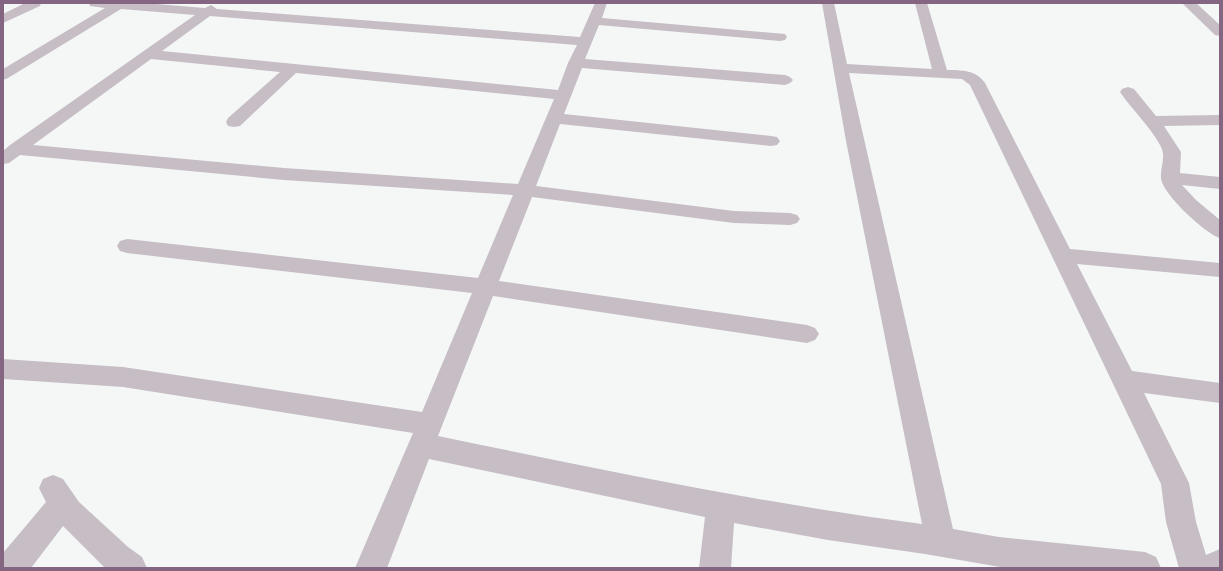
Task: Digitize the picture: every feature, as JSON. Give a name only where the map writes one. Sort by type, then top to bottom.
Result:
[{"type":"street","points":[[3,20],[35,3]]},
{"type":"street","points":[[95,3],[584,41]]},
{"type":"street","points":[[9,154],[219,3]]},
{"type":"street","points":[[828,3],[941,542]]},
{"type":"street","points":[[921,3],[941,74]]},
{"type":"street","points":[[1188,3],[1218,29]]},
{"type":"street","points":[[3,75],[121,4]]},
{"type":"street","points":[[371,568],[597,12],[780,37]]},
{"type":"street","points":[[148,54],[563,95]]},
{"type":"street","points":[[575,63],[785,80]]},
{"type":"street","points":[[234,122],[293,68]]},
{"type":"street","points":[[841,68],[967,76],[977,83],[1175,483],[1181,522],[1195,568]]},
{"type":"street","points":[[1128,92],[1172,152],[1170,178],[1173,185],[1185,200],[1220,231]]},
{"type":"street","points":[[553,118],[771,141]]},
{"type":"street","points":[[1150,121],[1220,120]]},
{"type":"street","points":[[9,154],[524,190],[734,217],[790,219]]},
{"type":"street","points":[[1170,178],[1220,183]]},
{"type":"street","points":[[127,246],[485,287],[807,334]]},
{"type":"street","points":[[1062,255],[1220,270]]},
{"type":"street","points":[[3,369],[123,377],[425,435],[721,507],[828,526],[941,542],[1001,560],[1145,568]]},
{"type":"street","points":[[1123,380],[1220,393]]},
{"type":"street","points":[[11,568],[58,495],[69,512],[117,558],[131,568]]},
{"type":"street","points":[[715,568],[721,507]]},
{"type":"street","points":[[1212,568],[1220,565]]}]
